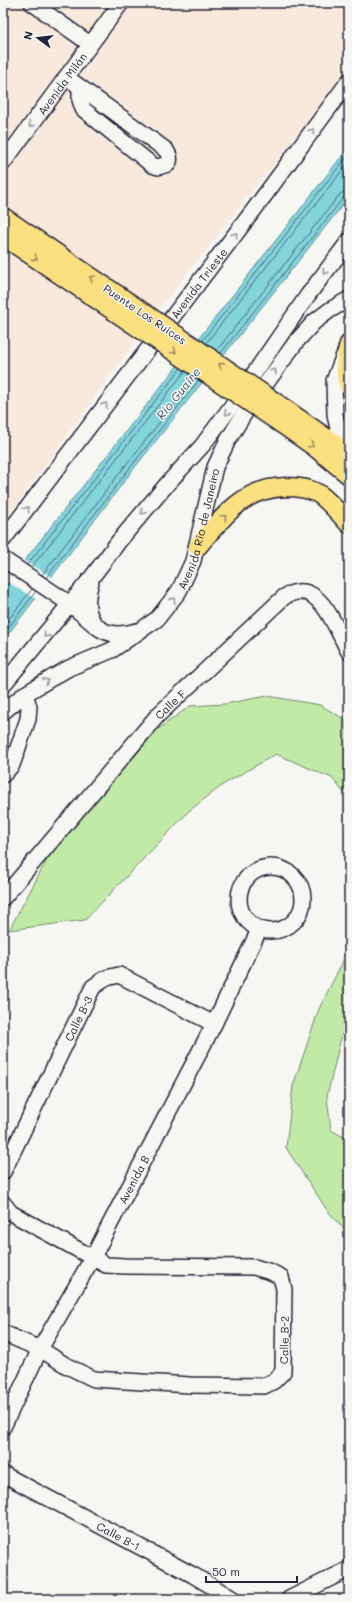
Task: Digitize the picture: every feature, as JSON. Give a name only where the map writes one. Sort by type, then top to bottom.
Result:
[{"type":"main road","name":"Puente Los Ruices","points":[[3,218],[144,322],[283,416],[347,467]]},
{"type":"main road","name":"Puente Los Ruices","points":[[3,236],[144,322]]},
{"type":"main road","points":[[348,347],[346,366],[349,386]]},
{"type":"main road","points":[[198,546],[236,506],[255,492],[268,488],[293,487],[312,491],[324,498],[349,524]]},
{"type":"street","points":[[32,3],[90,44]]},
{"type":"street","name":"Avenida Milán","points":[[3,163],[120,3]]},
{"type":"street","points":[[66,77],[80,87],[166,150],[170,160],[168,164],[158,167],[152,165],[83,109],[80,100],[80,87]]},
{"type":"street","name":"Avenida Trieste","points":[[3,540],[256,207],[349,81]]},
{"type":"street","points":[[3,685],[144,511],[202,446],[231,407],[308,295],[349,241]]},
{"type":"street","name":"Avenida Río de Janeiro","points":[[3,712],[25,694],[69,668],[112,650],[157,619],[179,591],[193,561],[198,546],[215,467],[228,440],[244,414],[296,342],[314,322],[349,299]]},
{"type":"street","points":[[347,467],[335,414],[334,381],[348,347]]},
{"type":"street","points":[[3,559],[70,604],[97,627],[104,631],[119,634],[130,633],[146,628]]},
{"type":"street","points":[[92,577],[86,602],[90,618],[97,627]]},
{"type":"street","name":"Calle F","points":[[3,898],[158,715],[284,597],[294,592],[307,593],[318,599],[327,610],[349,652]]},
{"type":"street","points":[[3,774],[12,765],[28,719],[29,707],[25,694]]},
{"type":"street","points":[[263,868],[279,868],[291,874],[300,886],[303,893],[303,906],[295,920],[282,930],[271,932],[259,930],[247,921],[242,913],[240,907],[240,890],[245,880],[252,873],[263,868]]},
{"type":"street","name":"Avenida B","points":[[3,1427],[40,1349],[93,1257],[214,1024],[259,930]]},
{"type":"street","name":"Calle B-3","points":[[3,1172],[93,987],[106,978],[119,975],[214,1024]]},
{"type":"street","points":[[3,1203],[11,1213],[93,1257]]},
{"type":"street","name":"Calle B-2","points":[[3,1333],[40,1349],[66,1366],[94,1379],[190,1385],[264,1386],[274,1381],[283,1372],[284,1289],[281,1277],[272,1272],[254,1267],[106,1265],[93,1257]]},
{"type":"street","name":"Calle B-1","points":[[3,1474],[193,1575],[233,1599]]},
{"type":"street","points":[[289,1599],[349,1569]]},
{"type":"shaded area","points":[[3,3],[349,3],[349,69],[157,312],[3,523]]},
{"type":"green space","points":[[267,696],[320,705],[349,722],[349,799],[332,778],[276,754],[224,784],[190,810],[85,920],[9,930],[49,856],[157,730],[190,706],[225,704]]},
{"type":"green space","points":[[349,949],[349,1011],[327,1096],[331,1130],[349,1140],[349,1235],[327,1210],[286,1148],[293,1086],[319,1009]]},
{"type":"water","name":"Río Guaire","points":[[349,147],[349,197],[132,471],[3,641],[3,588]]},
{"type":"pier","points":[[23,560],[54,578],[37,600],[6,581]]}]
